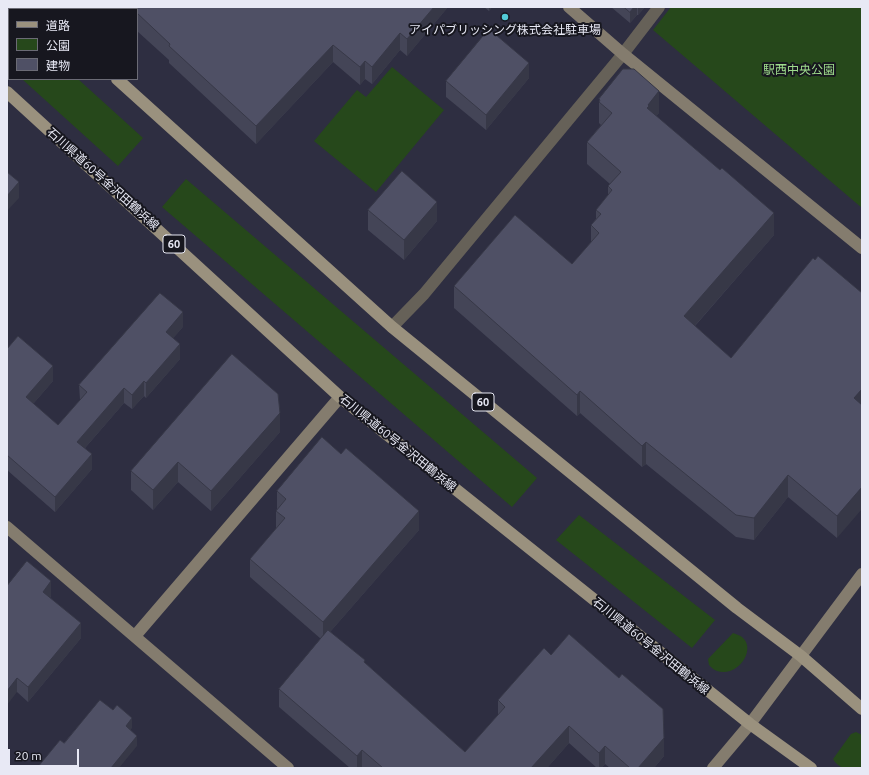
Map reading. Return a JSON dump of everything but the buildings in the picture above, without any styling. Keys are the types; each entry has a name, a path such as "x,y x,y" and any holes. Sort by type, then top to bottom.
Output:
{"main road":[{"name":"60","path":"118,80 392,327 737,608 801,656 862,709"},
{"name":"石川県道60号金沢田鶴浜線","path":"7,92 340,397 750,724 811,768"}],"street":[{"path":"569,7 623,54 862,248"},
{"path":"392,327 424,294 623,54 659,7"},
{"path":"135,636 340,397"},
{"path":"7,527 288,768"},
{"path":"713,768 750,724 862,574"}],"green space":[{"name":"駅西中央公園","path":"671,7 862,7 862,208 653,30"},
{"path":"392,67 444,110 376,192 314,141 357,90 366,97"},
{"path":"23,80 79,80 143,138 118,166"},
{"path":"186,179 537,478 512,507 162,207"},
{"path":"579,515 715,620 692,648 556,540"},
{"path":"733,633 741,636 746,642 746,655 743,661 732,670 725,672 716,671 709,665 708,659"},
{"path":"856,732 862,735 862,768 842,767 833,759 851,734"}],"place":[{"name":"アイパブリッシング株式会社駐車場","path":"505,17"}]}
